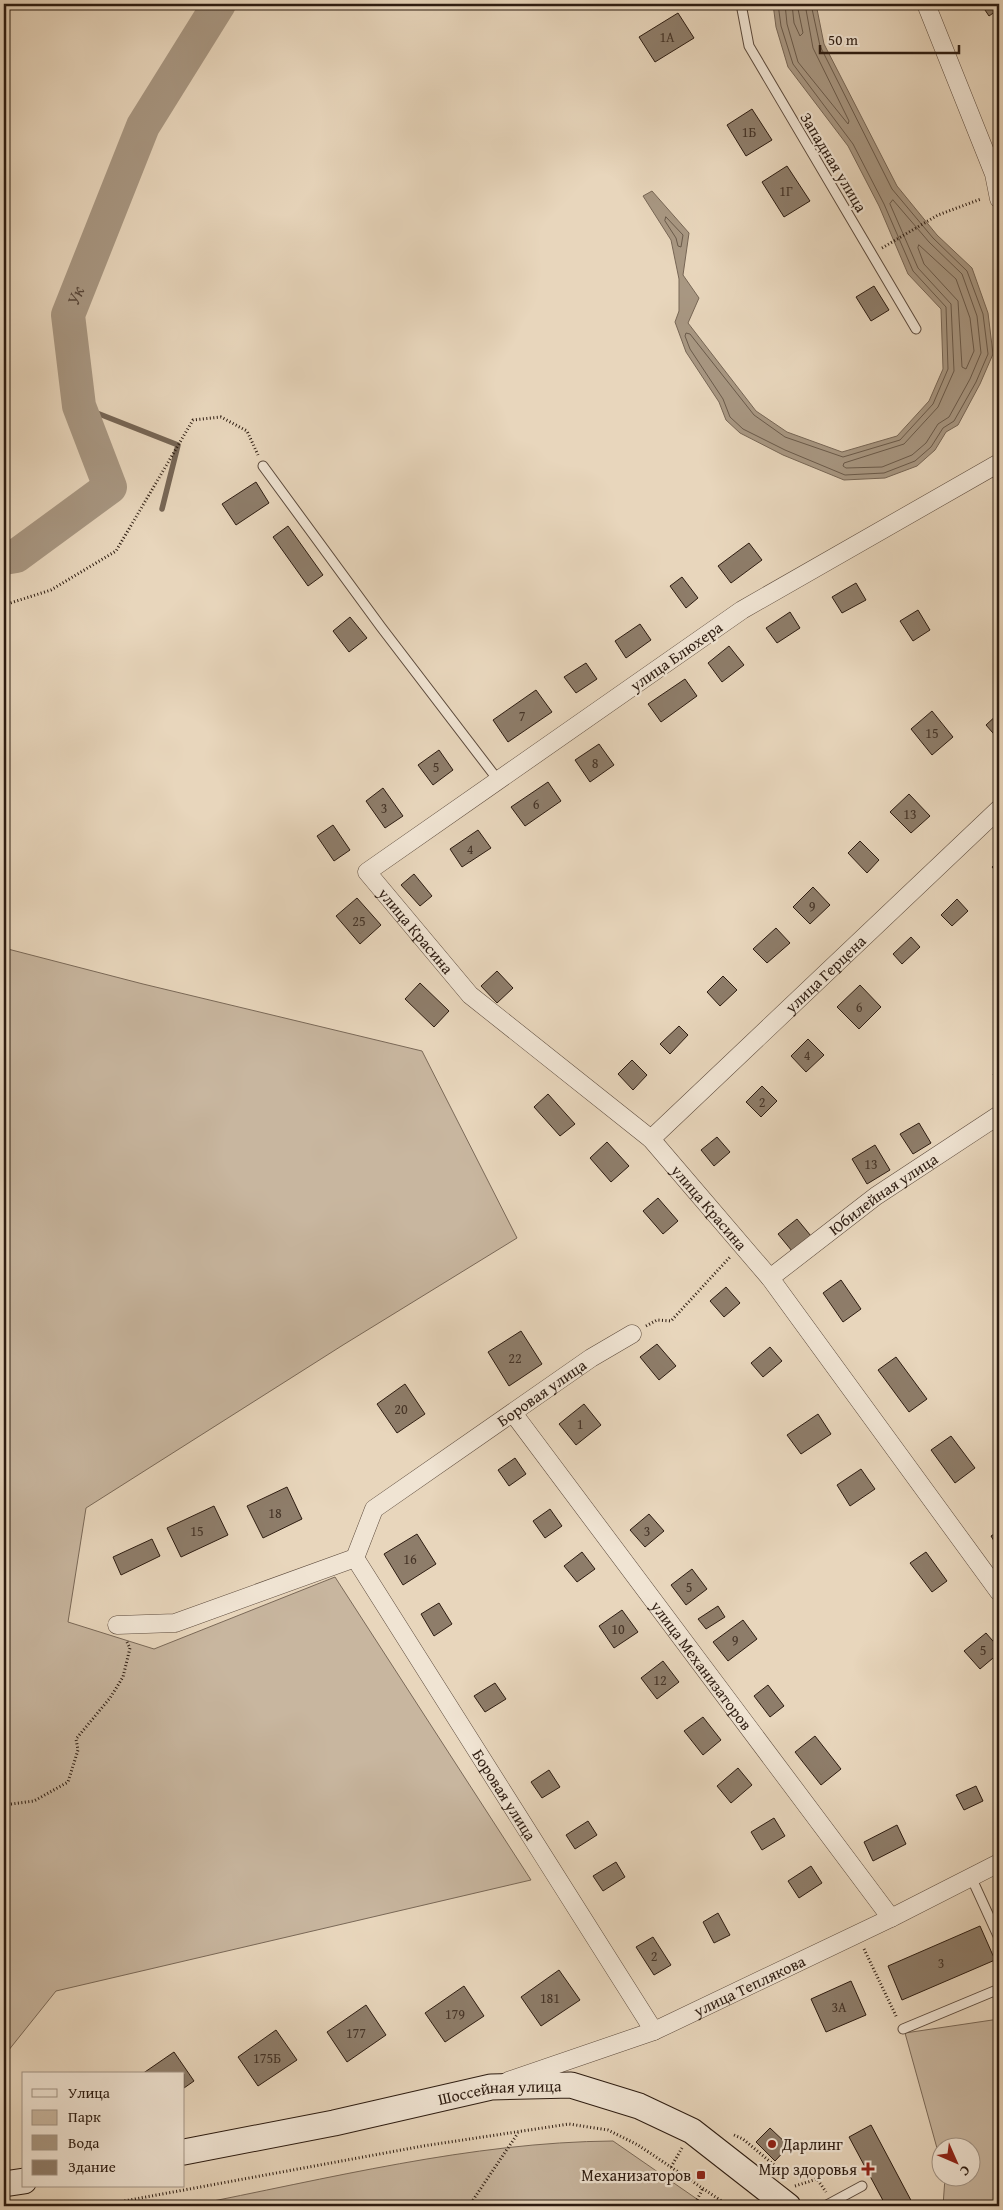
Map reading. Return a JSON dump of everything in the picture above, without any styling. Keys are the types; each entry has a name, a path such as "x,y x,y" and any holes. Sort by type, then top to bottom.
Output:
{"main road":[{"name":"Шоссейная улица","path":"185,2152 334,2123 491,2087 571,2086 639,2106 692,2131 788,2206"},
{"path":"4,2184 22,2181"}],"street":[{"path":"926,4 997,173 999,195"},
{"name":"улица Блюхера","path":"367,872 742,610 999,463"},
{"name":"улица Герцена","path":"651,1139 999,809"},
{"name":"улица Красина","path":"367,872 470,995 651,1139 770,1278 999,1592"},
{"name":"Юбилейная улица","path":"770,1278 876,1196 999,1115"},
{"name":"Боровая улица","path":"632,1334 591,1358 374,1509 355,1558 654,2031"},
{"name":"улица Механизаторов","path":"513,1413 891,1918"},
{"path":"117,1625 175,1623 355,1558"},
{"name":"улица Теплякова","path":"491,2087 654,2031 891,1918 999,1862"}],"lane":[{"name":"Западная улица","path":"741,4 749,46 916,329"},
{"path":"263,466 498,780"},
{"path":"971,1877 999,1938"},
{"path":"903,2029 999,1988"},
{"path":"825,2206 862,2186"}],"path":[{"path":"885,246 938,215 999,195"},
{"path":"4,605 51,590 116,551 192,420 221,417 247,431 263,466"},
{"path":"632,1334 657,1320 671,1321 742,1245"},
{"path":"4,1805 34,1802 68,1782 78,1750 76,1739 110,1698 122,1677 130,1648 117,1625"},
{"path":"857,1934 903,2029"},
{"path":"97,2206 414,2148 569,2124 608,2130 638,2145 730,2206"},
{"path":"470,2206 518,2133"},
{"path":"694,2206 703,2188"}],"green space":[{"path":"4,948 143,984 422,1051 517,1238 343,1345 86,1508 68,1622 154,1649 335,1577 531,1880 56,1991 4,2056"},
{"path":"999,2019 999,2206 943,2206 944,2188 980,2188 980,2138 934,2138 905,2033"},
{"path":"613,2141 707,2206 188,2206 346,2174 453,2155 560,2143"}],"water":[{"path":"773,4 816,4 824,44 897,186 937,235 972,268 988,313 993,354 980,384 958,425 946,432 935,450 917,466 885,478 844,480 783,455 740,433 726,420 719,402 686,352 675,322 679,311 679,279 671,240 643,196 652,191 689,233 683,275 699,298 688,323 756,411 787,432 842,452 897,436 929,401 943,369 941,309 908,274 879,206 848,146 788,67 776,27"}],"building":[{"path":"981,4 999,4 999,9 989,16"},
{"path":"678,13 694,38 655,62 639,37"},
{"path":"752,109 772,140 746,156 727,125"},
{"path":"787,166 810,201 784,217 762,182"},
{"path":"874,286 889,310 871,321 856,297"},
{"path":"256,482 269,503 236,525 222,504"},
{"path":"288,526 323,575 308,586 273,537"},
{"path":"749,543 762,560 731,583 718,566"},
{"path":"682,577 698,598 686,608 670,586"},
{"path":"856,583 866,600 842,613 832,597"},
{"path":"918,610 930,630 913,641 900,621"},
{"path":"790,612 800,628 777,643 766,628"},
{"path":"350,617 367,638 349,652 333,631"},
{"path":"640,624 651,640 626,658 615,641"},
{"path":"729,646 744,665 722,682 708,663"},
{"path":"586,663 597,679 576,693 564,677"},
{"path":"685,679 697,696 661,722 648,704"},
{"path":"536,690 552,712 508,742 493,720"},
{"path":"932,711 953,737 932,755 911,729"},
{"path":"999,713 999,740 986,725"},
{"path":"599,744 614,765 590,782 575,760"},
{"path":"439,750 453,770 433,785 418,765"},
{"path":"548,782 561,801 525,826 511,807"},
{"path":"383,788 403,816 385,828 366,801"},
{"path":"909,794 930,816 911,833 890,812"},
{"path":"333,825 350,850 334,861 317,836"},
{"path":"478,830 491,848 462,867 450,849"},
{"path":"860,841 879,860 867,873 848,853"},
{"path":"999,860 999,875 992,867"},
{"path":"414,874 432,896 420,906 401,885"},
{"path":"813,887 830,905 810,924 793,907"},
{"path":"357,898 381,925 360,944 336,916"},
{"path":"957,899 968,911 952,926 941,915"},
{"path":"776,928 790,943 767,963 753,949"},
{"path":"911,937 920,947 902,964 893,954"},
{"path":"497,971 513,988 497,1003 481,986"},
{"path":"723,976 737,990 720,1006 707,992"},
{"path":"420,983 449,1011 434,1027 405,999"},
{"path":"860,985 881,1007 859,1029 837,1007"},
{"path":"679,1026 688,1035 670,1054 660,1044"},
{"path":"808,1039 824,1055 806,1072 791,1056"},
{"path":"632,1060 647,1075 633,1090 618,1074"},
{"path":"999,1070 999,1084 993,1074"},
{"path":"762,1086 777,1101 761,1117 746,1102"},
{"path":"548,1094 575,1124 560,1136 534,1107"},
{"path":"919,1123 931,1143 913,1154 900,1134"},
{"path":"717,1137 730,1152 714,1166 701,1150"},
{"path":"607,1142 629,1166 611,1182 590,1158"},
{"path":"875,1145 890,1170 867,1184 852,1159"},
{"path":"658,1198 678,1221 663,1234 643,1211"},
{"path":"797,1219 811,1236 792,1251 778,1234"},
{"path":"841,1280 861,1309 843,1322 823,1293"},
{"path":"726,1287 740,1303 724,1317 710,1301"},
{"path":"521,1331 542,1364 509,1386 488,1352"},
{"path":"657,1344 676,1366 659,1380 640,1357"},
{"path":"770,1347 782,1361 763,1377 751,1363"},
{"path":"896,1357 927,1399 909,1412 878,1370"},
{"path":"405,1384 425,1414 397,1433 377,1404"},
{"path":"584,1404 601,1425 576,1445 559,1424"},
{"path":"818,1414 831,1434 801,1454 787,1435"},
{"path":"951,1436 975,1468 955,1483 931,1450"},
{"path":"515,1458 526,1474 509,1486 498,1470"},
{"path":"861,1469 875,1489 850,1506 837,1485"},
{"path":"287,1487 302,1519 263,1538 247,1506"},
{"path":"214,1506 228,1535 181,1557 167,1528"},
{"path":"550,1509 562,1526 545,1538 533,1521"},
{"path":"649,1514 664,1531 645,1547 630,1530"},
{"path":"999,1531 999,1549 991,1536"},
{"path":"417,1534 436,1564 403,1585 384,1554"},
{"path":"152,1539 160,1556 121,1575 113,1557"},
{"path":"582,1552 595,1569 577,1582 564,1566"},
{"path":"926,1552 947,1581 932,1592 910,1563"},
{"path":"692,1569 707,1589 686,1605 671,1585"},
{"path":"439,1603 452,1624 434,1636 421,1614"},
{"path":"718,1606 725,1617 706,1629 698,1619"},
{"path":"622,1610 638,1632 614,1648 599,1626"},
{"path":"743,1620 757,1639 728,1661 713,1642"},
{"path":"986,1633 999,1648 999,1653 980,1669 964,1651"},
{"path":"663,1661 679,1682 657,1699 641,1678"},
{"path":"495,1683 506,1699 485,1712 474,1696"},
{"path":"768,1685 784,1706 770,1717 754,1696"},
{"path":"703,1717 721,1740 703,1755 684,1731"},
{"path":"815,1736 841,1769 821,1785 795,1752"},
{"path":"738,1768 752,1785 731,1803 717,1786"},
{"path":"549,1770 560,1787 542,1798 531,1782"},
{"path":"976,1786 983,1801 964,1810 956,1795"},
{"path":"774,1818 785,1836 762,1850 751,1832"},
{"path":"588,1821 597,1835 575,1849 566,1835"},
{"path":"897,1825 906,1844 873,1861 864,1842"},
{"path":"616,1862 625,1877 603,1891 593,1876"},
{"path":"811,1866 822,1883 799,1898 788,1881"},
{"path":"718,1913 730,1935 714,1943 703,1922"},
{"path":"980,1926 995,1960 902,2000 888,1966"},
{"path":"653,1937 671,1965 654,1975 636,1947"},
{"path":"559,1970 580,2000 541,2026 521,1997"},
{"path":"851,1981 866,2015 826,2032 811,1999"},
{"path":"464,1986 484,2016 445,2042 425,2013"},
{"path":"366,2005 386,2035 347,2062 327,2032"},
{"path":"276,2030 297,2060 258,2086 238,2057"},
{"path":"174,2052 194,2081 185,2087 185,2072 145,2072"},
{"path":"871,2125 914,2206 886,2206 849,2137"},
{"name":"Дарлинг","path":"770,2128 789,2146 775,2161 756,2142"}],"waterway":[{"name":"Ук","path":"4,558 16,556 110,487 79,406 68,315 143,126 219,4"},
{"path":"79,406 178,445 162,509"}],"place":[{"name":"Дарлинг","path":"772,2144"},
{"name":"Мир здоровья","path":"868,2169"},
{"name":"Механизаторов","path":"701,2175"}]}
